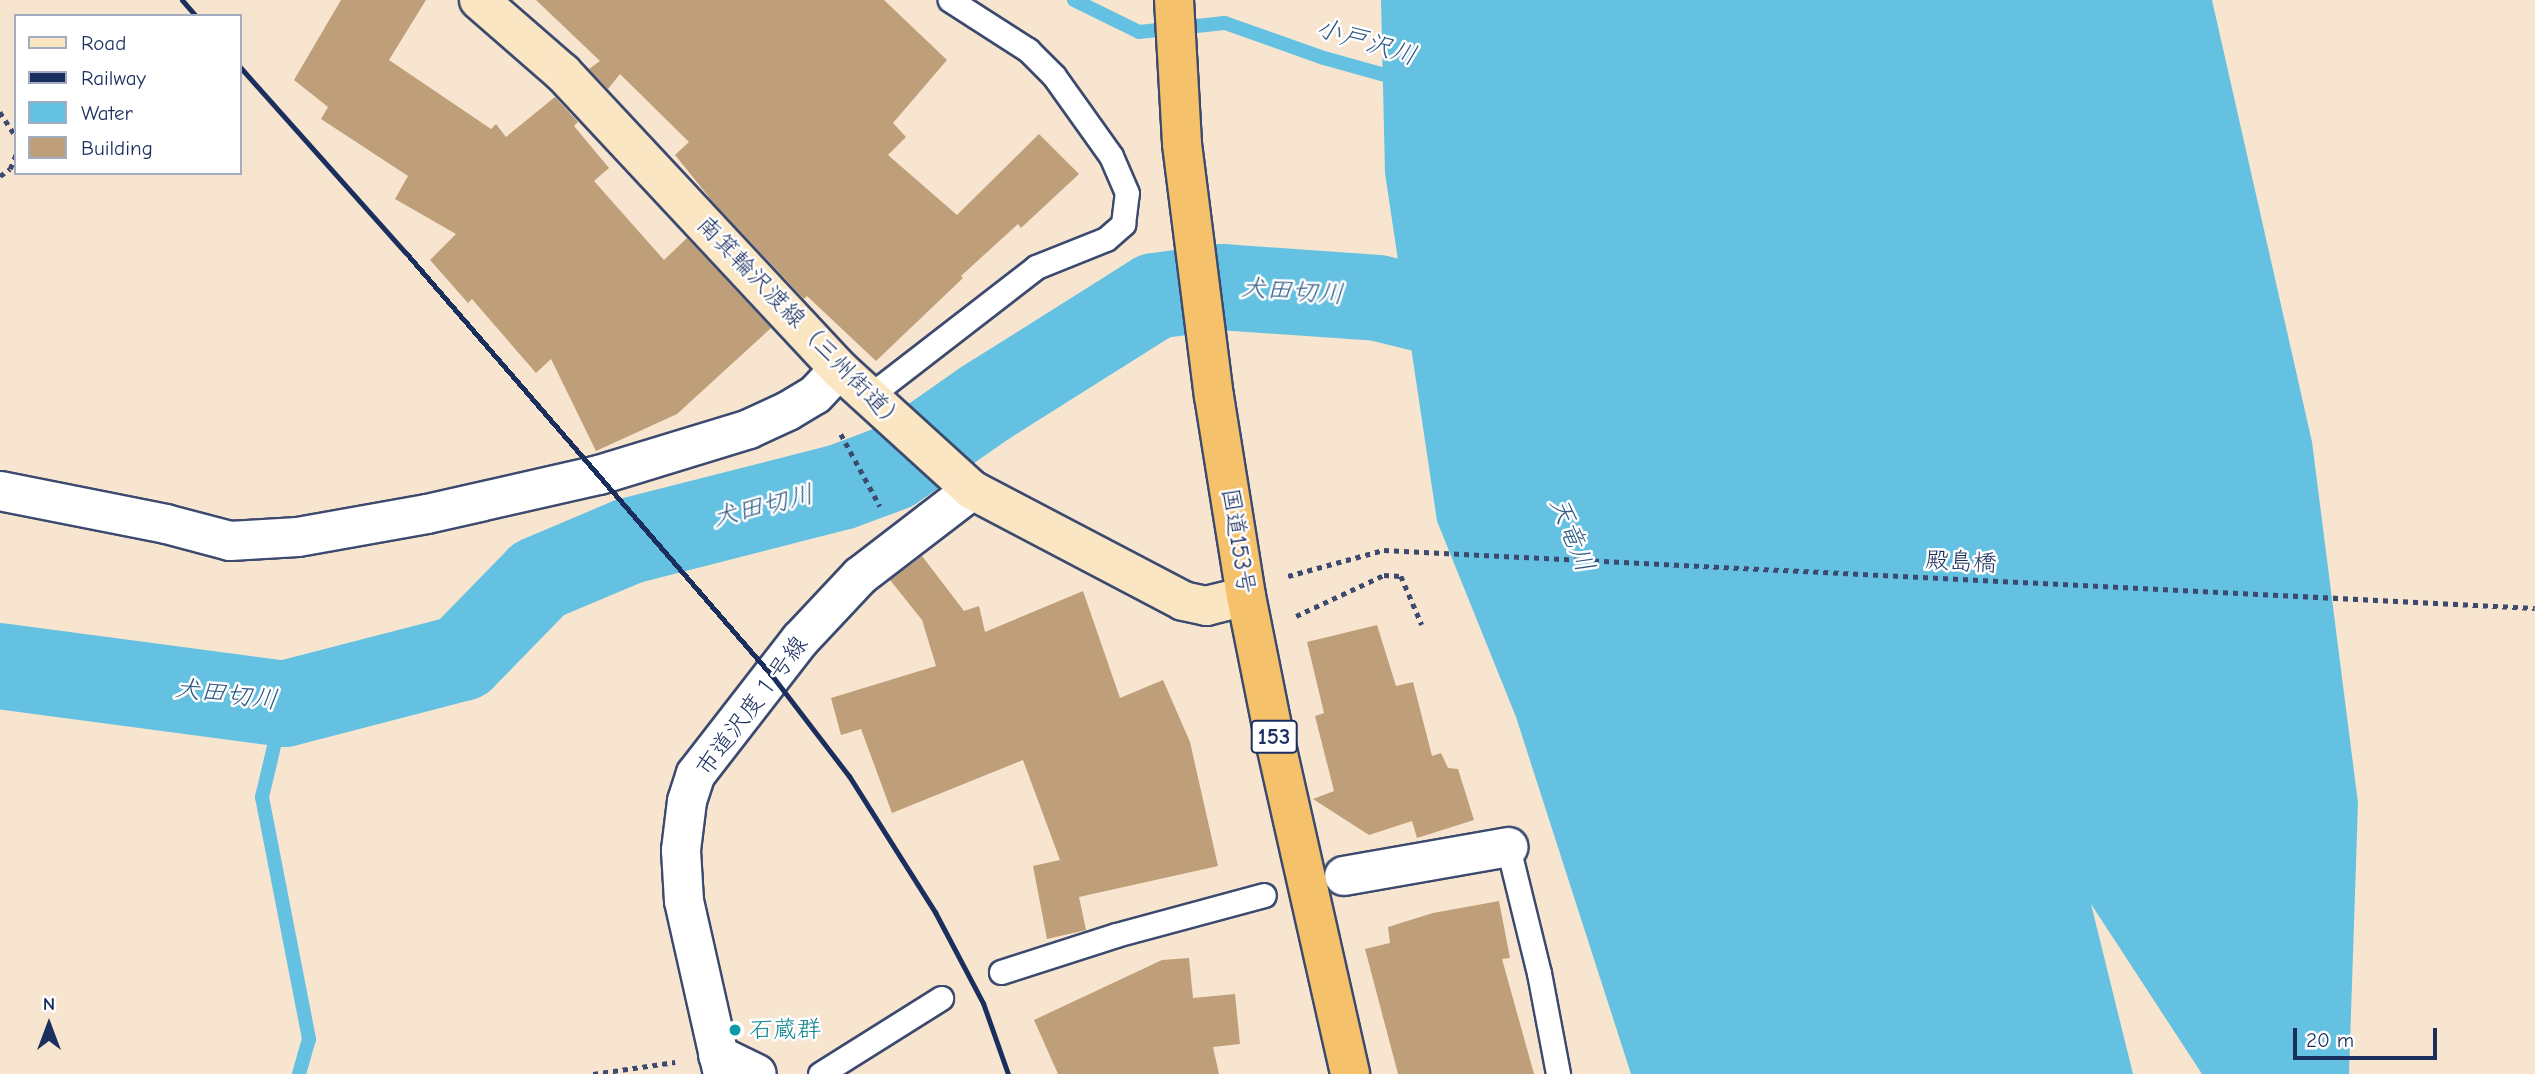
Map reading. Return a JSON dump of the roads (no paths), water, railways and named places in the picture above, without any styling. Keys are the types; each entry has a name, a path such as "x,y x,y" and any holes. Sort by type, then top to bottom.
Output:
{"highway":[{"name":"国道153号","path":"1174,0 1181,144 1214,396 1246,596 1274,736 1350,1074"}],"main road":[{"name":"南箕輪沢渡線（三州街道）","path":"479,0 563,73 839,369 964,484 1183,601 1206,606 1246,596"}],"street":[{"path":"0,491 166,524 230,541 298,537 427,514 599,475 736,433 788,411 815,395 839,369"},
{"name":"市道沢度１号線","path":"720,1065 684,901 681,850 687,802 696,775 800,640 860,576 964,484"},
{"path":"1344,876 1508,847"},
{"path":"720,1065 757,1074"}],"lane":[{"path":"873,403 1035,267 1106,239 1123,224 1127,193 1111,156 1054,76 1028,50 950,0"},
{"path":"1508,847 1539,973 1558,1074"},
{"path":"1001,972 1108,937 1264,895"},
{"path":"820,1074 941,998"}],"water":[{"name":"天竜川","path":"1381,0 2212,0 2312,442 2358,803 2349,1074 2202,1074 2091,904 2133,1074 1631,1074 1516,717 1437,521 1385,173"}],"waterway":[{"name":"小戸沢川","path":"1074,0 1139,32 1225,23 1324,58 1399,79"},
{"name":"犬田切川","path":"0,666 284,704 462,658 539,579 629,541 841,487 892,468 985,403 1155,296 1221,287 1378,298 1460,318 1501,358"},
{"path":"284,704 262,797 309,1039 299,1074"}],"railway":[{"path":"182,0 194,14"},
{"path":"242,69 406,253 773,677 849,776 935,912 983,1003 1008,1074"}],"place":[{"name":"石蔵群","path":"735,1030"}]}
